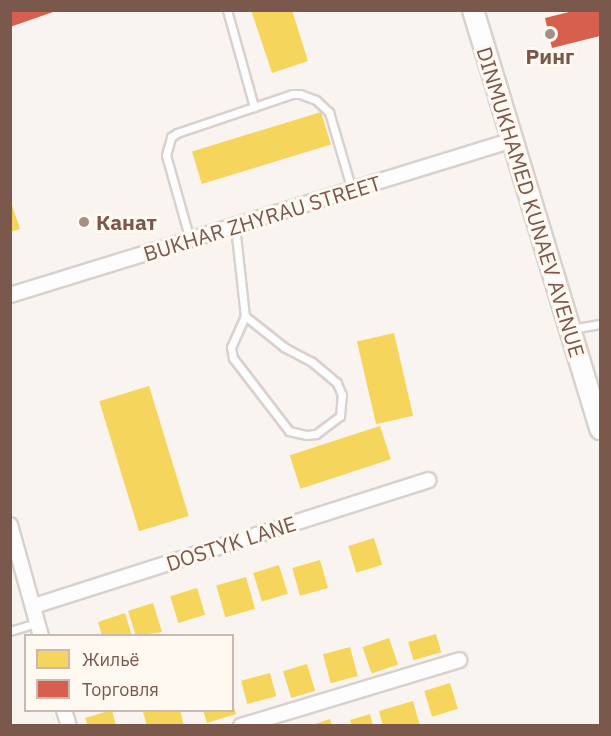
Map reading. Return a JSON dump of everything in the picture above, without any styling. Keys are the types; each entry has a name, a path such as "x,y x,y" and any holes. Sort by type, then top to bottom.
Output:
{"street":[{"name":"DINMUKHAMED KUNAEV AVENUE","path":"477,11 568,329 595,389 600,429"},
{"name":"BUKHAR ZHYRAU STREET","path":"10,295 513,140"},
{"name":"DOSTYK LANE","path":"34,606 428,480"},
{"path":"10,525 39,629"},
{"path":"241,726 459,660"}],"lane":[{"path":"226,10 254,107"},
{"path":"190,240 166,155 168,142 177,132 254,107 300,94 324,106 329,112 352,190"},
{"path":"235,226 244,316 231,347 233,358 289,431 306,435 316,434 340,416 342,395 337,383 312,362 284,347 244,316"},
{"path":"568,329 600,324"},
{"path":"10,631 39,629"}],"building: Жильё":[{"path":"251,10 292,10 308,61 272,73"},
{"path":"321,112 331,145 202,184 192,151"},
{"path":"10,199 20,229 10,232"},
{"path":"394,333 413,416 376,424 357,342"},
{"path":"149,386 189,516 139,531 99,401"},
{"path":"380,426 391,459 300,489 290,455"},
{"path":"374,538 382,565 356,573 348,546"},
{"path":"320,560 328,588 300,596 292,568"},
{"path":"279,565 288,594 262,602 253,573"},
{"path":"246,577 255,609 225,617 216,586"},
{"path":"197,588 205,615 178,623 170,596"},
{"path":"153,603 162,632 135,634 128,611"},
{"path":"125,613 131,634 101,634 98,622"},
{"path":"436,634 441,652 413,660 408,642"},
{"path":"389,638 398,664 372,674 363,647"},
{"path":"350,647 358,676 331,683 323,654"},
{"path":"307,664 315,691 291,698 283,671"},
{"path":"270,673 276,696 247,704 241,681"},
{"path":"450,683 458,709 432,717 424,691"},
{"path":"413,701 420,726 383,726 379,711"},
{"path":"234,707 236,714 207,723 204,712 234,712"},
{"path":"112,712 116,726 88,726 85,718"},
{"path":"143,712 180,712 184,726 147,726"},
{"path":"370,714 373,726 352,726 350,720"},
{"path":"330,719 332,726 311,725"}],"building: Торговля":[{"path":"10,10 56,10 56,11 10,27"},
{"path":"577,10 600,10 600,36 552,48 545,18"}],"place":[{"name":"Ринг","path":"550,34"},
{"name":"Канат","path":"84,222"}]}
